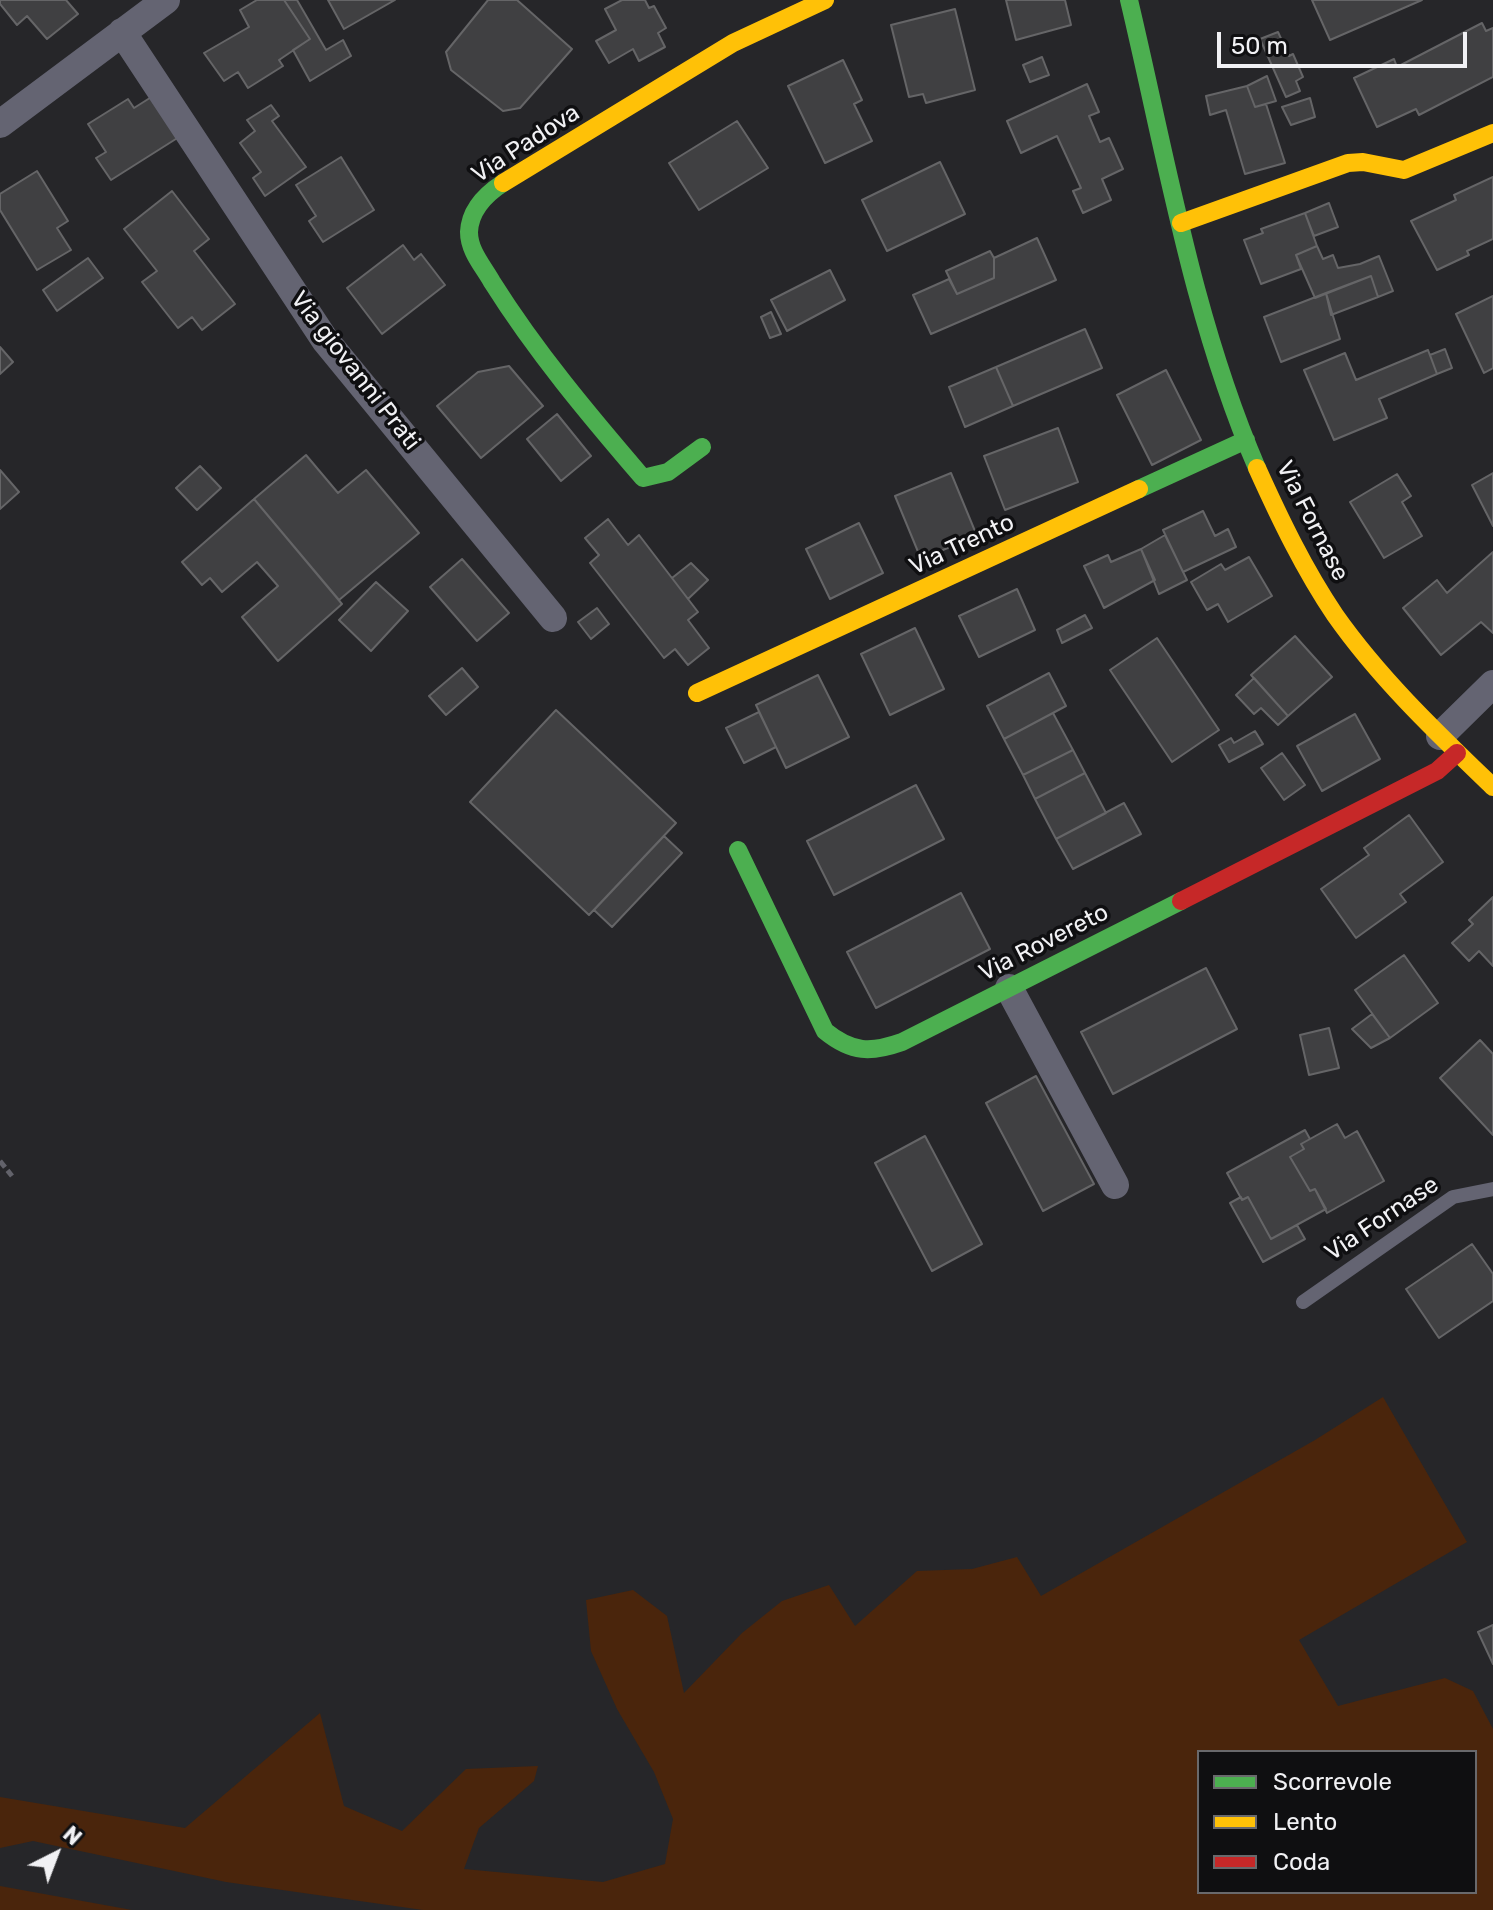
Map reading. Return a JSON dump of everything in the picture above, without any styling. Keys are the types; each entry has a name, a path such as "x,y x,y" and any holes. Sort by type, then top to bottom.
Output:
{"street":[{"path":"0,124 166,0"},
{"name":"Via Padova","path":"702,447 668,472 643,478 546,362 511,313 470,244 473,211 484,197 500,185 733,43 825,0"},
{"name":"Via Fornase","path":"1129,0 1208,328 1246,440 1283,525 1317,588 1351,637 1388,682 1493,787"},
{"name":"Via giovanni Prati","path":"122,32 325,340 553,618"},
{"path":"1181,223 1348,163 1366,161 1388,169 1404,170 1493,133"},
{"name":"Via Trento","path":"697,693 1246,440"},
{"path":"1448,744 1493,684"},
{"name":"Via Rovereto","path":"738,850 825,1031 841,1044 877,1051 902,1042 1437,771 1448,744"},
{"path":"1009,988 1115,1185"}],"lane":[{"name":"Via Fornase","path":"1303,1302 1453,1197 1493,1189"}],"path":[{"path":"0,1161 12,1176"}],"shaded area":[{"path":"1383,1397 1467,1542 1299,1640 1338,1706 1445,1678 1473,1691 1493,1729 1493,1910 423,1910 226,1882 33,1841 0,1848 0,1797 185,1828 320,1713 344,1806 402,1831 466,1769 538,1766 534,1781 479,1828 464,1869 603,1882 665,1864 673,1819 654,1772 617,1709 591,1651 586,1600 633,1590 667,1616 684,1693 742,1633 782,1601 829,1585 855,1626 917,1571 972,1569 1017,1557 1041,1596 1315,1440"},
{"path":"0,1886 132,1910 0,1910"}],"building":[{"path":"0,0 66,0 78,14 47,39 27,16 17,25"},
{"path":"257,0 284,0 310,39 279,60 283,66 248,88 238,72 224,81 204,53 249,27 240,10"},
{"path":"284,0 297,0 326,50 343,40 351,56 310,81 293,50 310,39"},
{"path":"328,0 395,0 344,29"},
{"path":"488,0 517,0 572,49 520,108 503,111 451,70 446,52"},
{"path":"622,0 645,0 649,8 654,6 666,28 658,33 665,47 639,61 633,49 609,63 596,41 616,30 605,9"},
{"path":"1006,0 1065,0 1071,25 1016,40"},
{"path":"1312,0 1422,0 1330,40"},
{"path":"955,9 975,90 926,103 923,94 909,97 891,25"},
{"path":"1482,23 1486,31 1493,28 1493,77 1419,115 1416,109 1377,127 1354,78 1394,59 1397,67"},
{"path":"1278,32 1289,56 1293,54 1303,77 1296,81 1300,91 1286,97 1260,39"},
{"path":"1042,57 1049,75 1030,82 1023,65"},
{"path":"843,60 862,100 854,104 872,141 825,163 788,86"},
{"path":"1267,76 1276,101 1255,107 1247,86"},
{"path":"1087,84 1099,112 1089,116 1100,142 1109,138 1123,169 1102,179 1111,200 1083,213 1073,191 1081,188 1057,136 1021,153 1007,121"},
{"path":"1247,86 1255,107 1266,104 1285,163 1245,174 1226,110 1210,115 1206,96"},
{"path":"153,96 179,137 111,180 96,158 106,152 88,124 128,99 134,108"},
{"path":"1310,98 1315,117 1291,125 1282,107"},
{"path":"271,105 279,116 272,121 306,167 265,196 253,178 261,172 240,143 255,131 247,120"},
{"path":"737,121 768,168 699,210 669,163"},
{"path":"341,157 374,210 323,242 309,221 316,216 296,185"},
{"path":"940,162 965,214 887,251 862,200"},
{"path":"37,171 68,221 57,228 71,250 37,270 0,210 0,194"},
{"path":"1493,177 1493,239 1437,270 1411,221 1456,200 1454,195"},
{"path":"172,191 209,239 194,251 235,304 202,330 192,317 178,328 142,282 157,271 124,229"},
{"path":"1329,203 1338,227 1314,236 1305,213"},
{"path":"1305,213 1317,246 1296,255 1301,269 1261,284 1244,240 1263,233 1261,229"},
{"path":"1037,238 1056,280 931,334 913,295 949,279 957,294 994,278 994,258"},
{"path":"403,245 414,260 421,254 445,285 382,334 347,288"},
{"path":"1317,246 1323,259 1333,255 1338,268 1379,256 1393,291 1378,297 1371,276 1315,298 1296,255"},
{"path":"990,251 994,258 994,278 957,294 946,271"},
{"path":"88,258 103,278 57,311 43,290"},
{"path":"830,270 845,300 787,331 771,300"},
{"path":"1371,276 1378,297 1331,315 1326,293"},
{"path":"1326,293 1340,339 1281,362 1264,317"},
{"path":"1493,296 1493,368 1484,373 1456,314"},
{"path":"771,312 781,334 770,338 761,317"},
{"path":"1085,329 1102,368 1013,406 996,367"},
{"path":"0,347 13,362 0,374"},
{"path":"1445,349 1452,368 1437,374 1430,355"},
{"path":"1428,350 1437,374 1379,399 1387,418 1334,440 1304,370 1345,353 1356,380"},
{"path":"509,366 543,406 481,458 437,406 478,372"},
{"path":"996,367 1013,406 965,427 949,387"},
{"path":"1166,370 1201,440 1152,465 1117,395"},
{"path":"557,414 591,456 561,481 527,439"},
{"path":"1058,428 1078,482 1005,510 984,456"},
{"path":"306,455 338,493 366,470 419,533 339,600 254,499"},
{"path":"200,466 221,488 197,510 176,488"},
{"path":"0,470 19,492 0,509"},
{"path":"951,473 977,536 921,559 895,496"},
{"path":"1493,473 1493,526 1472,485"},
{"path":"1397,474 1411,496 1402,502 1422,536 1384,558 1350,502"},
{"path":"254,499 342,604 278,661 242,617 278,586 257,562 222,592 210,578 202,585 182,562"},
{"path":"1203,511 1215,536 1228,529 1236,547 1183,572 1163,530"},
{"path":"608,519 628,545 639,535 698,612 688,620 709,648 688,665 675,649 664,658 590,563 599,555 585,538"},
{"path":"859,523 883,573 830,599 806,549"},
{"path":"1165,535 1187,580 1159,594 1141,549"},
{"path":"1141,549 1155,580 1104,608 1084,566 1108,555 1111,562"},
{"path":"1493,552 1493,633 1481,622 1441,655 1403,608 1437,580 1447,593"},
{"path":"1249,557 1272,596 1228,622 1218,604 1207,610 1191,582 1221,564 1225,570"},
{"path":"462,559 509,613 477,641 430,587"},
{"path":"691,563 708,580 688,599 672,578"},
{"path":"376,582 408,611 371,651 339,620"},
{"path":"1017,589 1035,630 979,657 959,616"},
{"path":"597,608 609,624 591,639 578,622"},
{"path":"1085,615 1092,628 1062,643 1057,630"},
{"path":"915,628 944,689 890,715 861,654"},
{"path":"1295,636 1332,677 1288,716 1251,675"},
{"path":"1157,638 1219,730 1172,762 1110,670"},
{"path":"462,668 478,687 446,715 429,696"},
{"path":"1049,673 1066,706 1004,739 987,706"},
{"path":"818,675 849,737 786,768 756,705"},
{"path":"1254,678 1288,716 1278,725 1261,708 1254,714 1236,695"},
{"path":"556,710 676,823 589,915 470,802"},
{"path":"759,712 776,747 744,763 726,728"},
{"path":"1053,713 1073,750 1023,775 1004,739"},
{"path":"1355,714 1380,759 1322,791 1297,746"},
{"path":"1255,731 1263,744 1229,762 1219,745 1231,738 1234,743"},
{"path":"1073,750 1085,773 1035,799 1023,775"},
{"path":"1282,753 1305,785 1284,800 1261,768"},
{"path":"1085,773 1106,813 1056,839 1035,799"},
{"path":"916,785 944,839 834,895 807,841"},
{"path":"1124,803 1141,834 1073,869 1056,839"},
{"path":"1409,815 1443,862 1400,894 1406,902 1356,938 1321,889 1369,855 1364,848"},
{"path":"664,836 682,853 612,927 594,910"},
{"path":"961,893 990,949 876,1008 847,952"},
{"path":"1493,897 1493,966 1479,951 1469,961 1452,943 1473,924 1469,920"},
{"path":"1404,955 1438,1003 1390,1038 1355,990"},
{"path":"1206,968 1237,1029 1113,1094 1081,1032"},
{"path":"1372,1014 1390,1038 1371,1048 1352,1029"},
{"path":"1329,1028 1339,1068 1309,1075 1300,1035"},
{"path":"1480,1040 1493,1054 1493,1135 1440,1078"},
{"path":"1036,1076 1094,1184 1043,1211 986,1103"},
{"path":"1337,1124 1345,1138 1357,1131 1384,1181 1327,1213 1315,1189 1310,1191 1290,1157 1304,1149 1301,1144"},
{"path":"1305,1130 1310,1139 1301,1144 1304,1149 1290,1157 1310,1191 1315,1189 1326,1209 1271,1239 1248,1197 1242,1200 1227,1173"},
{"path":"925,1136 982,1244 932,1271 875,1163"},
{"path":"1241,1197 1242,1200 1248,1197 1271,1239 1297,1225 1305,1239 1263,1262 1230,1203"},
{"path":"1472,1244 1493,1274 1493,1301 1439,1338 1406,1289"},
{"path":"1493,1625 1493,1664 1478,1632"}],"traffic: fast":[{"path":"1129,0 1198,296 1215,354 1257,468"},
{"path":"503,183 476,210 470,224 470,239 492,282 545,358 643,478 668,472 702,447"},
{"path":"1139,489 1246,440"},
{"path":"738,850 825,1031 844,1044 862,1049 902,1042 1181,901"}],"traffic: slow":[{"path":"503,183 733,43 825,0"},
{"path":"1181,223 1348,163 1363,162 1404,170 1493,133"},
{"path":"1257,468 1303,562 1352,639 1410,705 1493,787"},
{"path":"697,693 1139,489"}],"traffic: jam":[{"path":"1181,901 1437,771 1457,753"}]}
